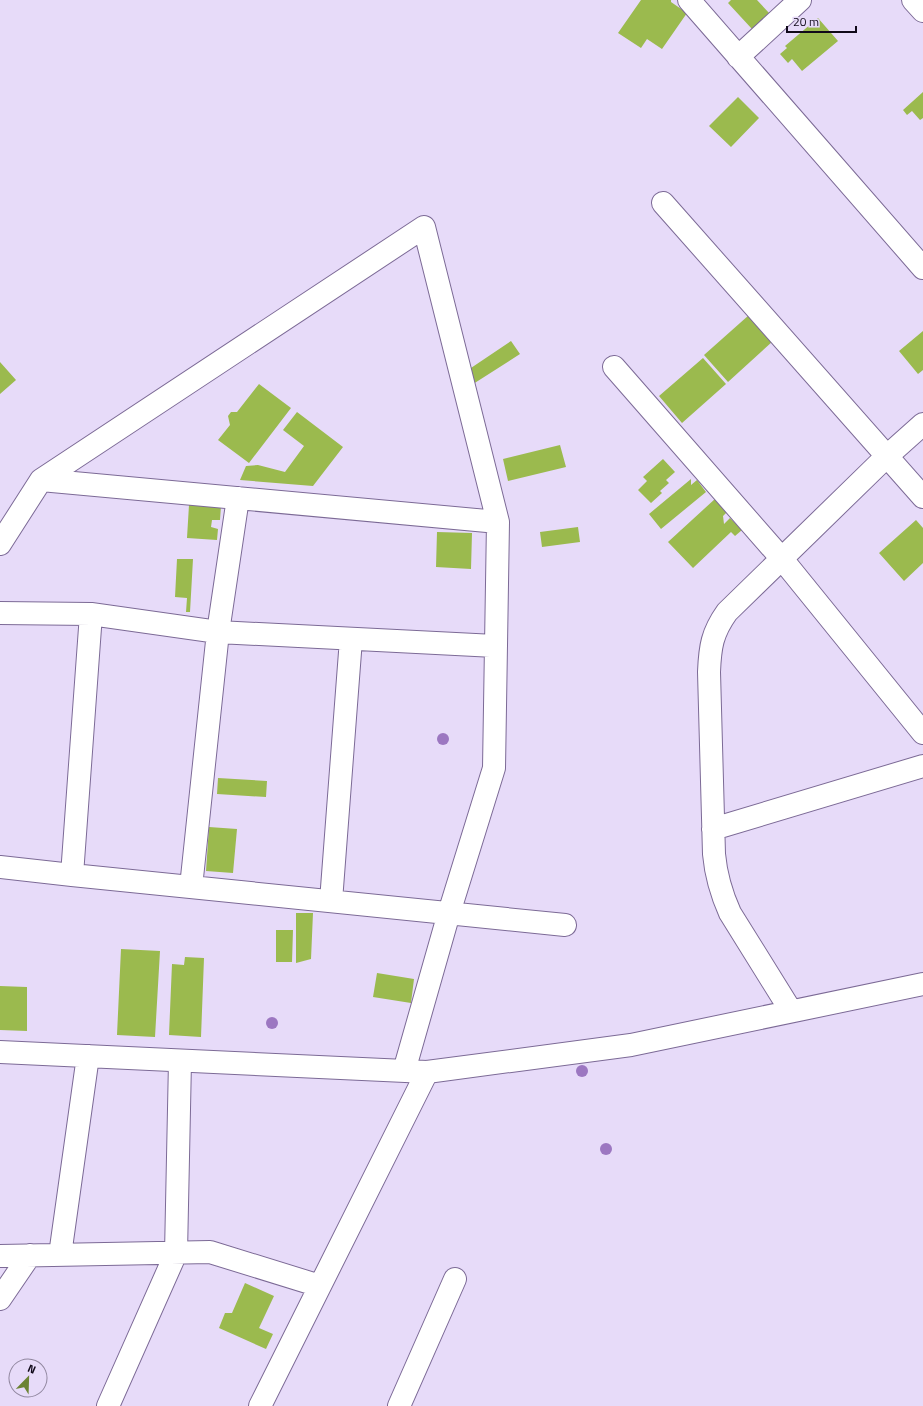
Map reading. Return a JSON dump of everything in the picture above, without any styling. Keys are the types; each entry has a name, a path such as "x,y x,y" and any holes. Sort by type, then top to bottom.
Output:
{"street":[{"path":"689,0 923,268"},
{"path":"738,57 800,0"},
{"path":"913,0 923,11"},
{"path":"663,203 886,457 923,497"},
{"path":"0,544 41,480 424,227 498,522 494,768 449,913 404,1071"},
{"path":"614,367 782,559 923,733"},
{"path":"791,1012 730,913 716,877 713,829 709,672 709,656 712,640 718,626 727,612 886,457 923,424"},
{"path":"41,480 498,522"},
{"path":"191,888 218,632 238,498"},
{"path":"0,613 91,614 218,632 351,640 495,646"},
{"path":"72,876 91,614"},
{"path":"331,901 351,640"},
{"path":"713,829 923,766"},
{"path":"0,867 72,876 565,925"},
{"path":"0,1052 427,1072 631,1045 923,984"},
{"path":"60,1255 88,1056"},
{"path":"108,1406 176,1253 180,1061"},
{"path":"260,1406 427,1072"},
{"path":"0,1256 210,1252 320,1286"},
{"path":"0,1299 30,1255"},
{"path":"399,1406 455,1278"}],"building":[{"path":"641,0 671,0 671,2 687,13 662,49 647,39 641,48 618,33"},
{"path":"731,0 757,0 770,14 752,29 728,3"},
{"path":"818,18 838,41 802,71 792,59 788,63 780,54 787,48 785,46"},
{"path":"923,92 923,118 920,120 912,111 907,115 903,110"},
{"path":"738,97 759,118 731,147 709,126"},
{"path":"749,315 773,341 728,382 704,355"},
{"path":"923,331 923,370 918,374 899,351"},
{"path":"511,341 520,354 470,386 462,374"},
{"path":"703,358 726,384 682,423 659,396"},
{"path":"0,362 16,380 0,394"},
{"path":"259,384 291,408 249,463 218,440 230,425 228,416 231,412 237,412"},
{"path":"297,412 343,447 313,486 240,480 246,466 258,465 285,472 304,446 283,430"},
{"path":"560,445 566,467 508,481 503,459"},
{"path":"663,459 675,472 666,480 669,483 660,491 662,493 651,503 638,490 647,481 643,477"},
{"path":"691,479 691,485 697,480 706,492 661,529 649,514"},
{"path":"716,498 728,511 723,516 724,524 730,518 742,530 735,536 731,532 693,568 668,542"},
{"path":"189,505 221,506 220,520 212,520 211,527 218,529 217,540 187,538"},
{"path":"916,520 923,528 923,563 904,581 879,553"},
{"path":"578,527 580,542 542,547 540,532"},
{"path":"437,532 472,533 471,569 436,567"},
{"path":"177,559 193,559 190,612 186,612 187,598 175,597"},
{"path":"218,778 267,781 266,797 217,794"},
{"path":"209,827 237,829 233,873 206,871"},
{"path":"296,913 313,913 311,959 296,963"},
{"path":"276,930 293,930 292,962 276,962"},
{"path":"121,949 160,951 155,1037 117,1035"},
{"path":"185,957 204,958 201,1037 169,1035 172,964 184,965"},
{"path":"377,973 414,979 411,1003 373,997"},
{"path":"0,986 27,987 27,1031 0,1030"},
{"path":"245,1283 274,1296 259,1328 273,1334 266,1349 219,1328 225,1313 232,1313"}]}
